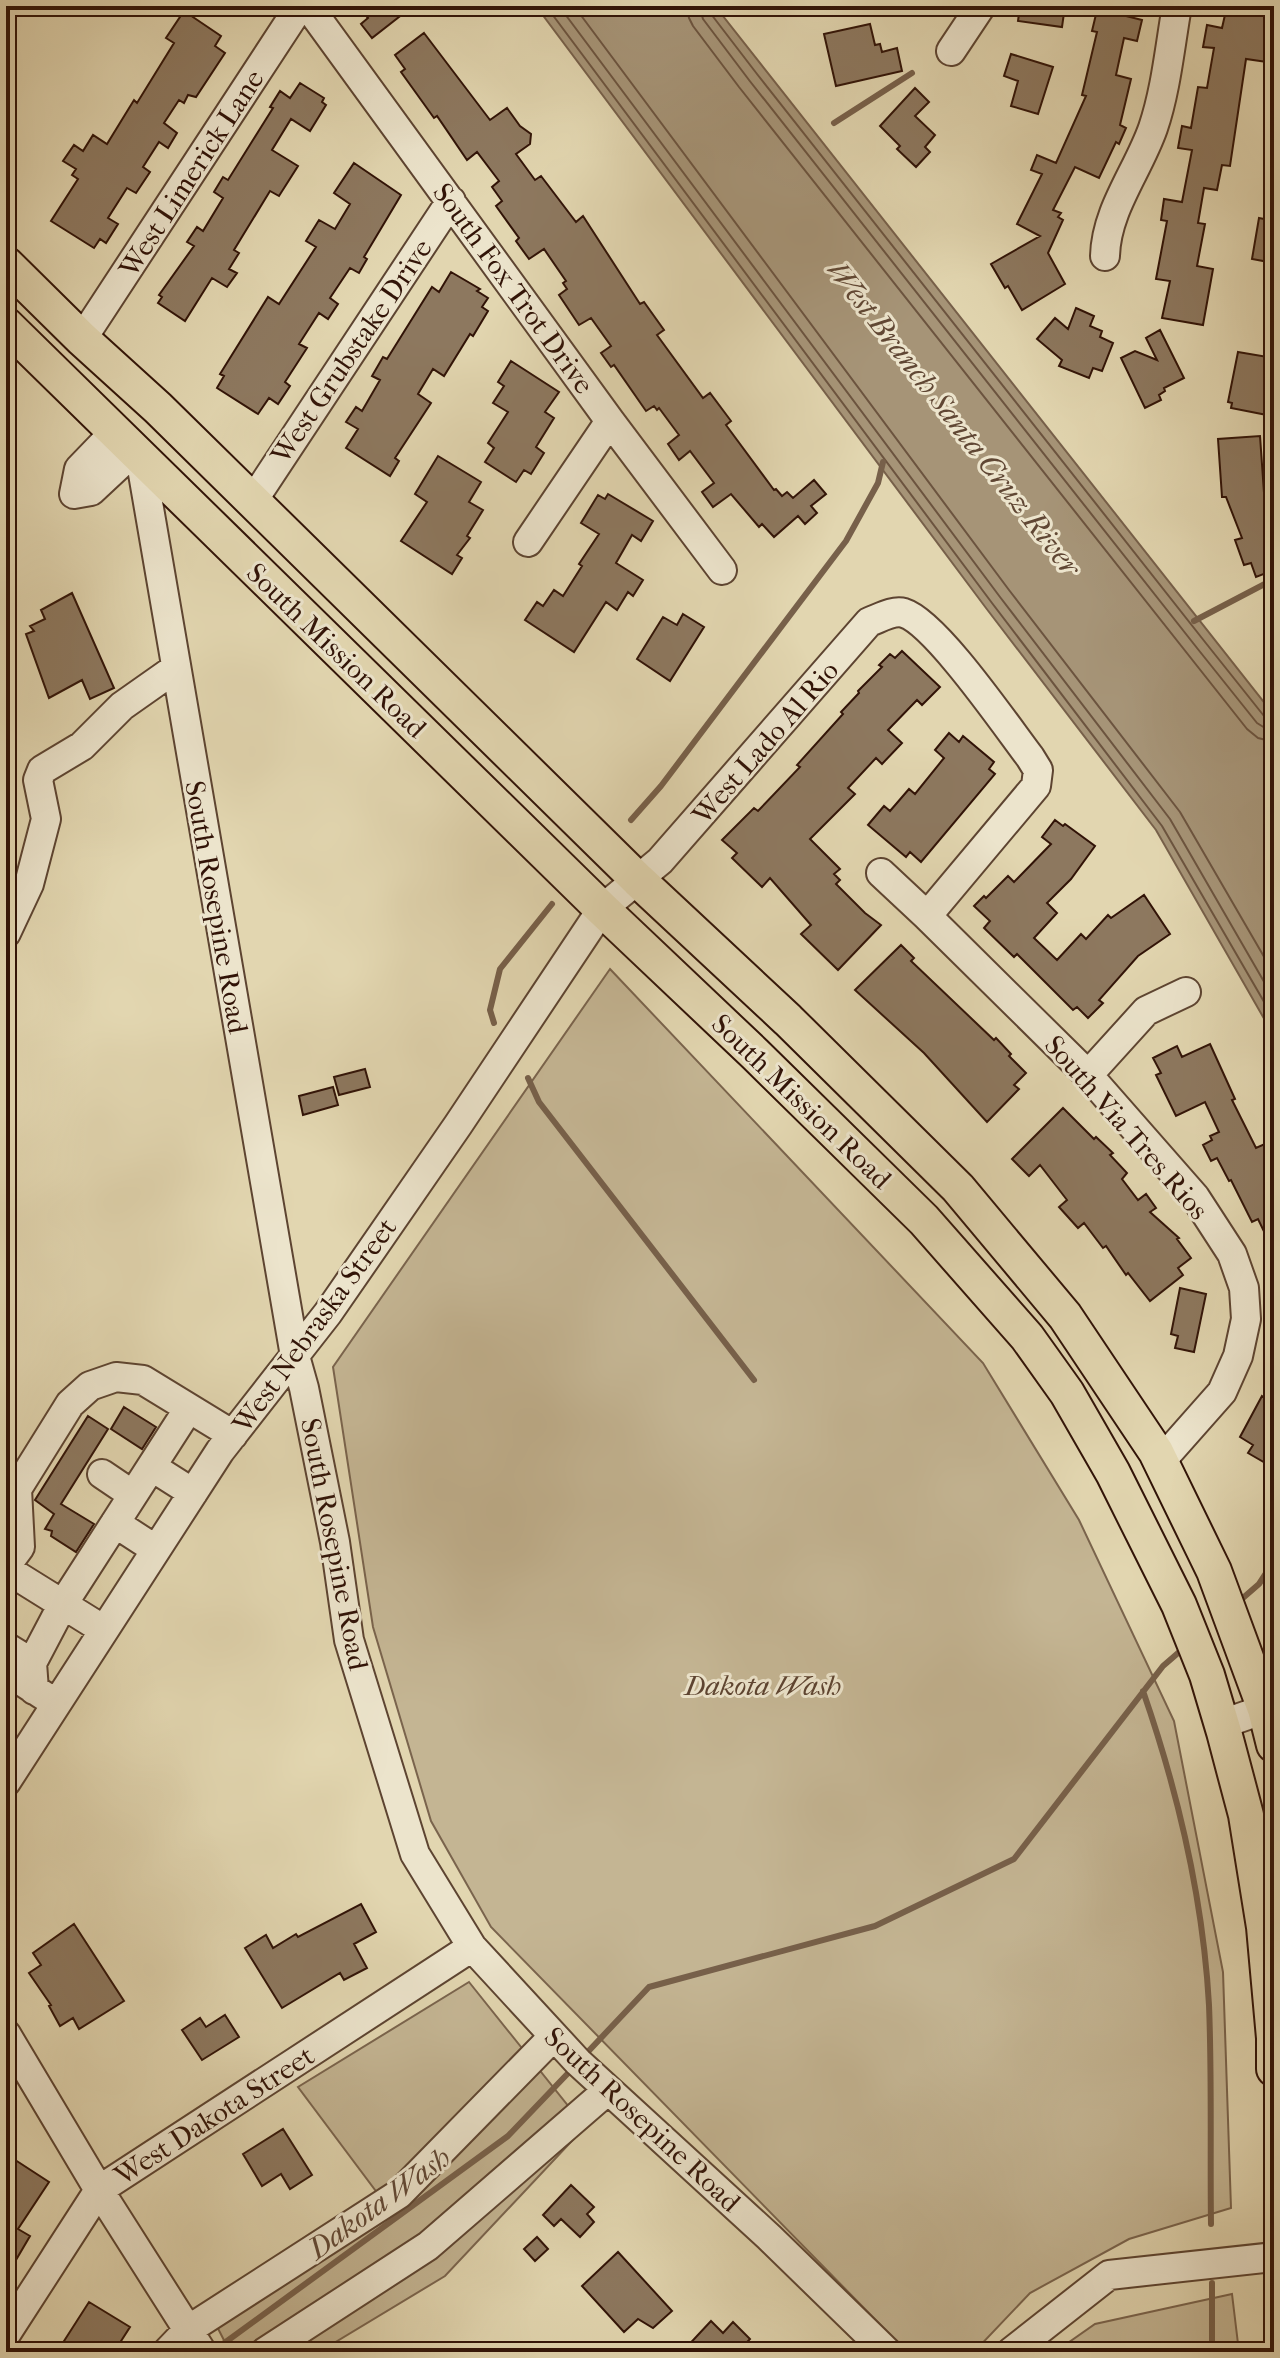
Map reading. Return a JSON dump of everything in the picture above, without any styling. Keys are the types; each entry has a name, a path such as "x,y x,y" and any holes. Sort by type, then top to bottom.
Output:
{"main road":[{"name":"South Mission Road","path":"6,264 158,408 638,880 788,1020 947,1177 1065,1316 1161,1461 1214,1571 1240,1640 1271,1707 1274,1745"},
{"name":"South Mission Road","path":"6,325 924,1220 1027,1337 1067,1393 1113,1473 1179,1605 1207,1675 1246,1815 1264,1927 1274,2069"},
{"path":"133,449 158,408"},
{"path":"972,1275 1006,1246"}],"street":[{"name":"West Limerick Lane","path":"82,339 300,6"},
{"name":"South Fox Trot Drive","path":"308,6 722,570"},
{"path":"951,51 981,6"},
{"path":"1105,256 1115,213 1154,126 1177,6"},
{"name":"West Grubstake Drive","path":"252,502 451,201"},
{"path":"528,542 610,421"},
{"name":"South Rosepine Road","path":"133,449 176,668 295,1356 335,1542 349,1640 415,1854 472,1947 554,2036 887,2352"},
{"name":"West Lado Al Rio","path":"638,880 660,861 869,622 897,612 908,614 947,649 1038,770 1036,786 927,916"},
{"path":"6,933 29,884 46,819 38,780 42,770 82,746 122,706 176,668"},
{"name":"South Via Tres Rios","path":"881,873 1088,1075 1195,1197 1232,1254 1244,1288 1246,1319 1238,1356 1222,1392 1161,1461"},
{"name":"West Nebraska Street","path":"6,1782 32,1682 104,1630 233,1435 328,1313 602,909 638,880"},
{"path":"1088,1075 1146,1011 1186,992"},
{"path":"104,1630 6,1567 20,1547 17,1489 70,1404 90,1386 116,1377 143,1380 233,1435"},
{"path":"32,1682 63,1604 189,1408"},
{"path":"152,1467 193,1493"},
{"path":"102,1474 133,1495"},
{"path":"115,1523 155,1549"},
{"path":"6,1647 32,1682"},
{"path":"1222,1724 1271,1707"},
{"name":"West Dakota Street","path":"6,2334 99,2190 472,1947"},
{"path":"6,2034 99,2190 195,2341"},
{"path":"167,2352 195,2341 399,2194 554,2036"},
{"path":"265,2352 428,2246 608,2090"},
{"path":"1011,2352 1109,2275 1274,2257"}],"green space":[{"name":"Dakota Wash","path":"610,969 983,1363 1079,1520 1174,1721 1223,1972 1231,2208 1129,2239 1030,2293 974,2352 907,2352 491,1927 431,1821 373,1627 333,1367"},
{"name":"Dakota Wash","path":"469,1982 585,2127 445,2276 319,2352 230,2352 206,2305 381,2198 298,2087"},
{"path":"1232,2294 1239,2352 1055,2352 1095,2324"}],"water":[{"name":"West Branch Santa Cruz River","path":"536,6 715,6 1274,715 1274,1036 1156,830"}],"building":[{"path":"358,6 413,6 372,38 361,24 368,18"},
{"path":"1020,6 1065,6 1062,27 1018,21"},
{"path":"1098,6 1128,6 1126,16 1142,20 1137,41 1124,38 1116,75 1131,79 1120,125 1126,128 1099,178 1075,167 1053,210 1061,213 1058,217 1063,220 1048,253 1065,284 1022,310 991,264 1040,236 1017,224 1042,174 1031,170 1037,155 1056,163 1086,96 1082,95 1097,32 1092,31"},
{"path":"1227,6 1274,6 1274,63 1246,59 1230,166 1222,165 1217,190 1204,188 1198,223 1205,224 1197,266 1213,269 1203,325 1162,318 1170,281 1156,279 1167,221 1161,220 1164,199 1182,202 1192,150 1178,148 1182,126 1191,128 1198,87 1207,88 1214,48 1203,47 1207,25 1222,28"},
{"path":"184,11 221,36 215,46 225,53 196,97 188,95 184,103 179,100 164,123 177,133 168,148 159,142 143,167 150,172 136,193 127,188 108,218 118,224 106,243 100,239 94,248 51,221 78,179 72,175 76,169 63,161 74,145 83,151 93,135 107,144 174,43 166,38"},
{"path":"870,24 875,45 880,44 882,52 897,48 902,71 836,86 824,34"},
{"path":"424,33 490,120 507,108 520,126 531,134 530,144 516,154 535,180 541,176 576,222 583,216 640,304 644,302 664,330 657,335 703,398 710,393 731,421 726,425 774,490 782,496 787,492 793,498 814,480 826,494 811,506 817,513 805,524 798,516 774,537 762,524 759,527 731,494 713,507 702,492 714,483 690,451 679,460 668,444 679,435 659,408 657,410 654,406 646,411 614,365 611,367 601,353 611,346 591,318 579,325 559,295 567,289 563,283 566,281 544,249 529,259 516,241 519,238 496,206 502,201 492,187 499,181 477,152 467,160 437,116 434,118 401,72 405,69 395,55"},
{"path":"1011,54 1053,67 1038,114 1011,106 1018,81 1004,76"},
{"path":"300,83 324,98 322,102 326,105 310,131 291,119 272,150 298,166 279,196 270,191 234,250 239,253 229,269 237,273 227,287 212,278 185,321 158,303 162,297 159,295 194,246 187,242 197,227 203,231 223,198 214,192 223,177 228,180 273,108 270,107 280,91 290,98"},
{"path":"915,88 929,102 915,116 935,135 925,147 930,152 916,167 897,149 900,146 880,126"},
{"path":"354,163 401,195 364,257 367,259 359,273 350,268 330,298 338,304 328,319 319,313 299,344 307,348 285,382 290,386 278,404 269,398 258,414 217,388 224,376 220,374 268,297 279,304 316,247 306,241 319,220 335,229 350,204 334,193"},
{"path":"1259,218 1274,221 1274,263 1252,259"},
{"path":"451,272 480,289 477,291 488,298 482,307 488,311 444,376 433,369 418,394 431,403 395,458 399,461 390,476 346,448 358,429 346,422 356,407 362,411 380,380 372,376 383,357 387,359 432,287 439,292"},
{"path":"1076,308 1094,316 1090,326 1102,331 1100,337 1113,343 1102,371 1093,368 1089,378 1059,366 1062,360 1037,339 1055,318 1068,329"},
{"path":"1160,330 1184,378 1164,388 1165,391 1159,395 1161,400 1145,408 1121,358 1135,351 1157,360 1146,338"},
{"path":"1238,352 1273,358 1270,377 1274,379 1267,415 1231,408 1232,403 1228,402"},
{"path":"511,361 559,392 545,412 554,418 536,447 544,453 531,474 524,470 516,482 485,462 494,448 488,443 508,412 493,403 504,386 498,382"},
{"path":"1260,436 1266,521 1274,518 1274,570 1256,577 1251,563 1244,565 1235,540 1242,538 1226,497 1222,497 1218,439"},
{"path":"438,456 481,482 469,502 483,510 467,536 470,538 457,555 462,558 452,574 401,541 427,502 415,494"},
{"path":"608,494 653,521 641,541 632,535 616,563 643,580 633,596 628,592 617,610 606,602 574,652 525,620 537,602 543,606 554,590 563,596 599,534 581,523 598,495 605,499"},
{"path":"72,593 114,688 90,699 82,680 49,698 26,634 34,631 30,626 45,619 41,610"},
{"path":"683,614 704,627 670,681 637,659 663,617 677,625"},
{"path":"902,651 940,687 922,705 917,700 888,730 902,743 882,764 876,758 848,788 855,794 810,839 840,869 834,874 840,880 836,884 881,925 838,970 801,934 811,925 770,878 762,887 732,858 737,853 722,840 754,808 758,811 800,767 797,765 843,714 841,712 858,691 882,667 879,665 890,654 895,658"},
{"path":"949,733 959,742 963,736 994,762 989,769 995,774 921,862 910,852 906,857 868,825 884,806 890,811 909,789 915,794 944,758 935,750"},
{"path":"1055,820 1095,846 1071,879 1047,903 1057,913 1034,938 1057,960 1081,934 1086,939 1108,915 1111,918 1144,895 1170,934 1138,956 1099,1000 1103,1003 1088,1018 1077,1007 1073,1010 1017,954 1014,957 984,928 990,921 974,906 1008,876 1014,882 1051,844 1042,837"},
{"path":"901,945 914,958 911,961 994,1040 996,1038 1026,1073 1014,1085 1019,1089 987,1122 924,1053 855,990"},
{"path":"1210,1044 1235,1099 1232,1100 1256,1148 1274,1140 1274,1252 1258,1219 1252,1222 1217,1158 1211,1161 1203,1145 1212,1140 1210,1136 1219,1132 1205,1102 1176,1116 1156,1075 1161,1073 1153,1058 1177,1046 1182,1057"},
{"path":"365,1069 370,1087 339,1095 334,1077"},
{"path":"333,1087 338,1105 303,1115 299,1096"},
{"path":"1063,1108 1113,1153 1110,1155 1127,1173 1122,1179 1138,1200 1146,1194 1156,1208 1150,1212 1179,1238 1191,1258 1178,1268 1183,1275 1150,1301 1084,1223 1078,1228 1059,1207 1067,1200 1040,1165 1029,1176 1012,1159"},
{"path":"1180,1288 1206,1294 1194,1352 1175,1348 1178,1336 1171,1334"},
{"path":"1262,1396 1274,1403 1274,1468 1248,1453 1253,1445 1240,1437"},
{"path":"124,1407 156,1427 142,1449 111,1429"},
{"path":"88,1416 108,1429 61,1504 94,1524 76,1552 51,1536 52,1531 45,1529 54,1514 35,1500"},
{"path":"361,1904 376,1932 354,1944 367,1968 344,1980 340,1973 282,2008 245,1948 266,1935 273,1948"},
{"path":"74,1924 124,2001 79,2029 73,2018 60,2026 51,2005 29,1973 41,1965 33,1953"},
{"path":"225,2015 239,2037 202,2060 182,2030 200,2018 206,2027"},
{"path":"283,2129 312,2175 290,2189 281,2174 262,2186 243,2154"},
{"path":"6,2154 49,2182 18,2229 30,2236 6,2277"},
{"path":"571,2185 594,2207 587,2214 594,2222 580,2237 561,2219 554,2226 543,2215"},
{"path":"537,2237 548,2249 535,2261 524,2249"},
{"path":"618,2252 672,2311 653,2328 638,2319 624,2332 582,2286"},
{"path":"89,2302 130,2327 114,2352 57,2352"},
{"path":"711,2321 723,2333 733,2322 750,2339 738,2352 682,2352"}],"waterway":[{"path":"834,123 912,73"},
{"path":"631,820 661,786 846,541 878,483 883,462"},
{"path":"1194,621 1274,579"},
{"path":"494,1023 490,1010 500,969 552,904"},
{"path":"528,1078 539,1102 754,1380"},
{"name":"Dakota Wash","path":"1236,1604 1259,1584 1274,1561"},
{"name":"Dakota Wash","path":"583,2057 649,1987 875,1926 1014,1859 1163,1666 1185,1647"},
{"path":"1143,1691 1178,1807 1201,1925 1209,2005 1211,2224"},
{"name":"Dakota Wash","path":"212,2352 508,2136 573,2068"},
{"path":"1212,2283 1212,2352"}]}
